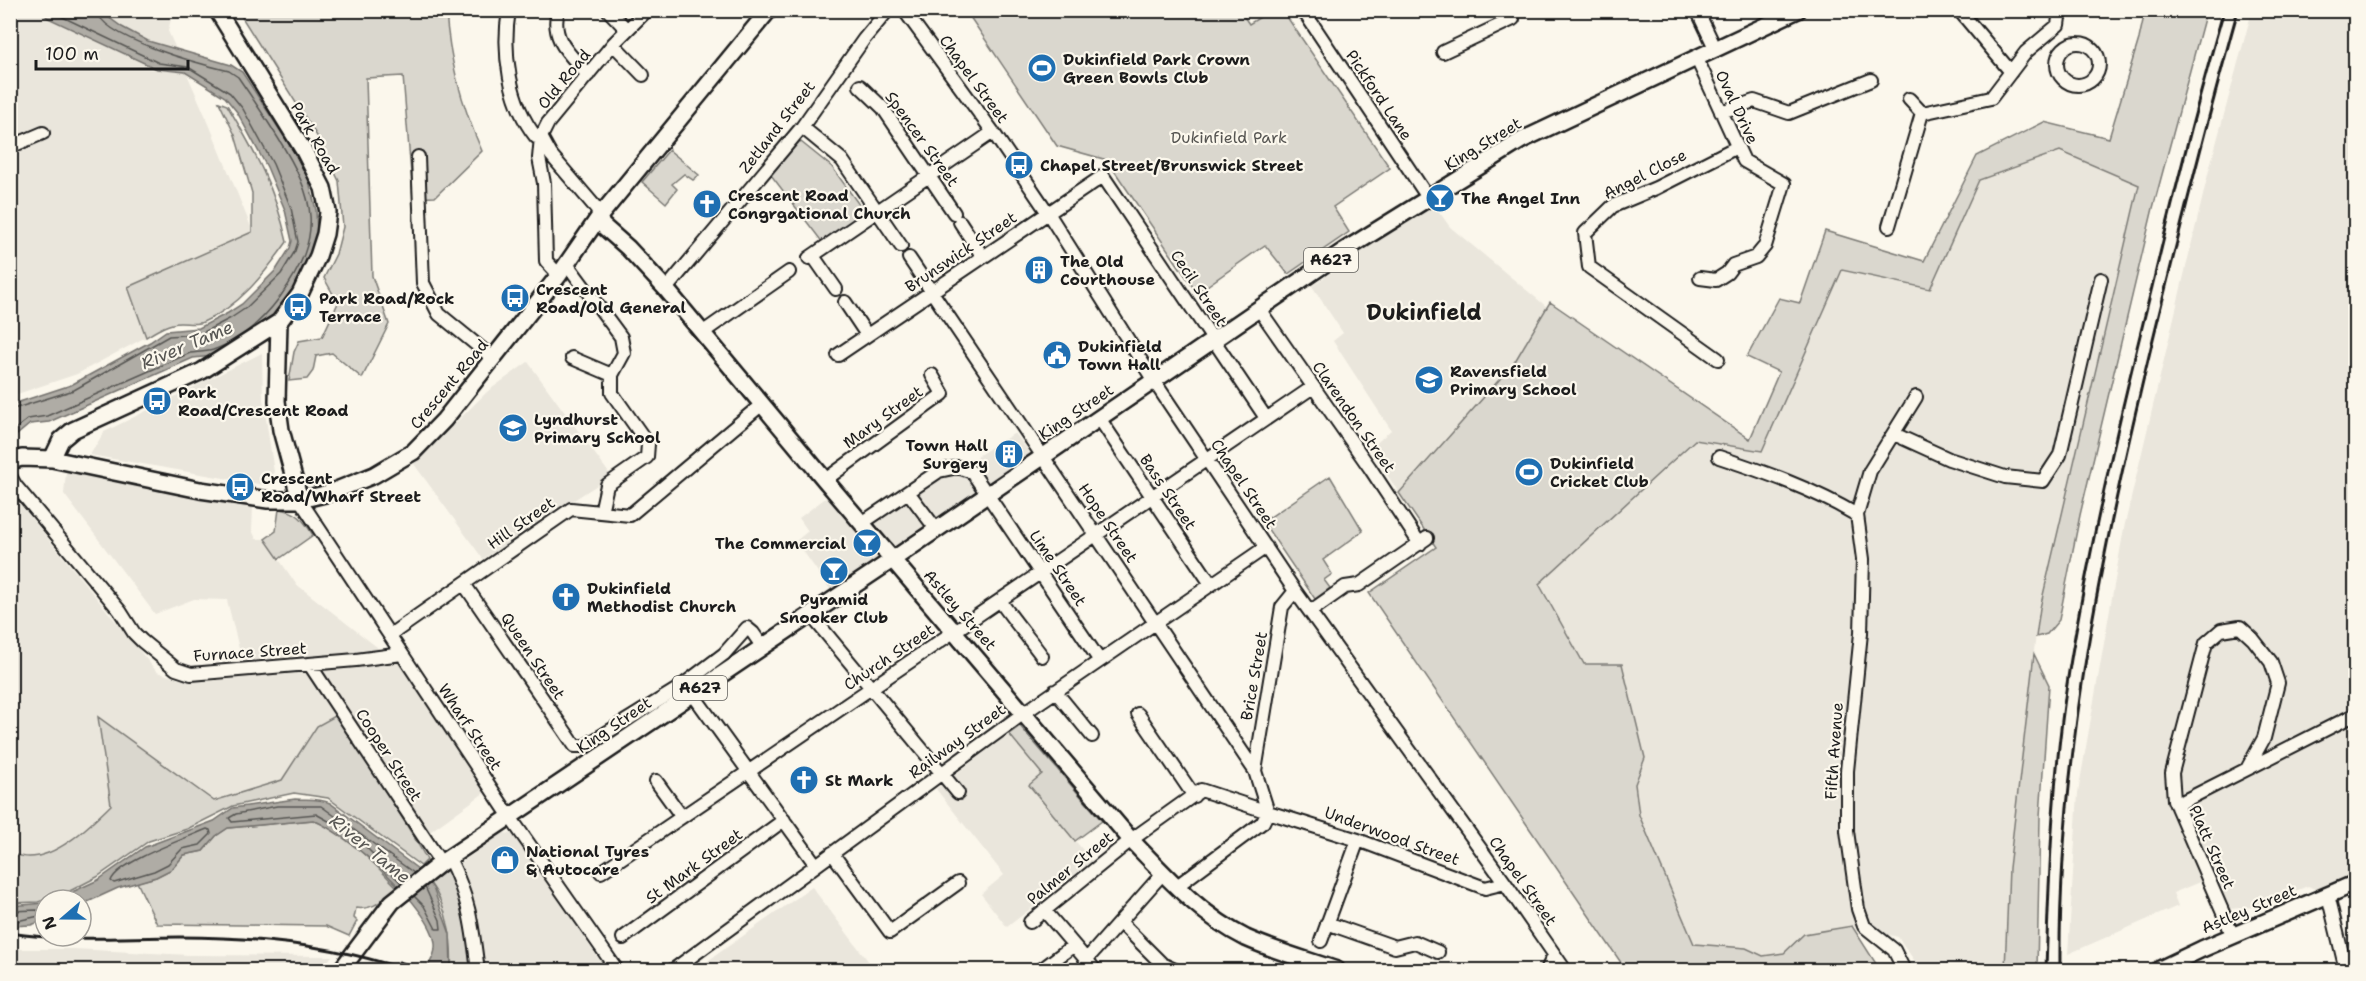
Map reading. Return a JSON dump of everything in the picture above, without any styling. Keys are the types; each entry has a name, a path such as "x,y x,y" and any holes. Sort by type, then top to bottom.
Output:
{"main road":[{"name":"Park Road","path":"217,10 304,151 323,188 328,212 325,234 318,256 300,294 279,322"},
{"name":"Crescent Road","path":"10,461 22,458 52,459 200,490 268,500 300,500 358,483 413,452 444,420 494,359 563,269 599,217 770,10"},
{"name":"King Street","path":"440,864 892,560 1345,250 1522,140 1798,10"},
{"name":"Astley Street","path":"599,217 602,225 628,248 666,289 892,560 956,632 1131,840 1163,873 1221,923 1247,938 1337,970"},
{"path":"52,459 60,440 73,430 202,371 279,322"},
{"path":"279,322 277,401 281,430 300,500"},
{"name":"A627","path":"341,970 392,902 440,864"},
{"name":"Astley Street","path":"2158,970 2355,883"}],"street":[{"path":"509,10 505,35 512,87 530,130 536,137 541,137"},
{"path":"558,10 555,22 557,38 588,75"},
{"path":"608,10 627,30"},
{"name":"Old Road","path":"541,137 548,123 613,44 647,10"},
{"name":"Zetland Street","path":"666,289 802,127 864,39 888,10"},
{"name":"Chapel Street","path":"904,10 993,132 1048,213 1154,381 1295,591 1565,970"},
{"name":"Pickford Lane","path":"1303,10 1428,198"},
{"path":"1443,52 1513,19 1509,10"},
{"path":"1697,10 1716,50"},
{"path":"1959,10 2011,72"},
{"path":"1922,113 1991,98 2026,52 2058,25 2060,10"},
{"path":"2051,31 2062,50"},
{"path":"613,44 643,75"},
{"name":"Oval Drive","path":"1697,59 1744,161 1784,184 1765,246 1756,257 1733,265 1716,280 1700,278"},
{"path":"1721,112 1754,101 1789,113 1871,80"},
{"name":"Spencer Street","path":"860,86 883,108 983,257"},
{"path":"1909,99 1922,113"},
{"path":"1889,226 1922,113"},
{"path":"802,127 842,159 901,246"},
{"path":"836,289 811,257 993,132"},
{"path":"10,147 43,133"},
{"path":"541,137 551,155 597,209 599,217"},
{"path":"541,137 539,158 544,183 546,261 563,269 621,337 624,353 612,375 612,393 648,444 647,457 606,485 601,512"},
{"name":"Angel Close","path":"1718,359 1589,267 1585,233 1613,206 1656,188 1737,147"},
{"path":"418,158 423,283 439,314 494,359"},
{"path":"544,183 549,175 556,172 567,173"},
{"name":"Brunswick Street","path":"838,355 1103,176"},
{"name":"Cecil Street","path":"1103,176 1266,418"},
{"name":"Hope Street","path":"909,258 1255,771 1268,812"},
{"path":"702,333 789,273"},
{"path":"1894,434 1949,459 2005,477 2043,481 2060,455 2101,279"},
{"path":"845,302 867,335"},
{"name":"Clarendon Street","path":"1259,309 1424,541 1359,585 1345,587 1311,611"},
{"path":"572,358 612,375"},
{"name":"Mary Street","path":"825,480 946,398 932,375"},
{"name":"Church Street","path":"601,872 1001,602 1096,534 1313,387"},
{"path":"1719,457 1825,496 1857,515 1870,471 1916,397"},
{"name":"Hill Street","path":"390,635 571,509 630,514 761,405"},
{"name":"Bass Street","path":"1099,418 1211,584"},
{"name":"Lime Street","path":"862,523 939,471 958,467 972,472 1100,661"},
{"name":"Furnace Street","path":"10,476 15,485 120,611 134,633 176,669 191,674 310,665 402,654"},
{"path":"908,492 936,529"},
{"name":"Wharf Street","path":"300,500 510,817 617,970"},
{"name":"Fifth Avenue","path":"1857,515 1863,559 1861,633 1847,771 1849,855 1854,894 1864,926 1894,950 1904,970"},
{"name":"Railway Street","path":"673,970 940,772 1266,547"},
{"name":"Queen Street","path":"464,584 575,746 585,746 668,696 724,654 747,628 762,646"},
{"name":"Brice Street","path":"1255,771 1282,607 1295,591"},
{"path":"1001,602 1021,632 1027,635 1042,656"},
{"path":"810,614 958,793"},
{"name":"Platt Street","path":"2233,936 2176,806 2172,773 2206,643 2221,630 2240,627 2271,662 2278,682 2264,738 2247,769"},
{"name":"Cooper Street","path":"310,665 440,864 462,885 471,915 476,970"},
{"path":"1055,691 1092,736"},
{"path":"692,693 816,865"},
{"path":"1138,714 1194,796"},
{"path":"2176,806 2355,714"},
{"path":"656,781 682,817"},
{"name":"Underwood Street","path":"1194,796 1201,790 1358,840 1485,888 1505,883"},
{"name":"Palmer Street","path":"1030,922 1131,840 1194,796"},
{"path":"1177,886 1263,822 1268,812"},
{"name":"St Mark Street","path":"623,938 784,820"},
{"path":"1321,941 1358,840"},
{"path":"832,853 890,932 958,883"},
{"path":"1086,960 1163,873"},
{"path":"2328,895 2346,970"},
{"path":"1044,910 1095,970"},
{"path":"1120,922 1162,964 1175,970"},
{"path":"1327,923 1395,947 1415,942 1438,952"},
{"path":"1041,970 1074,945"},
{"path":"1547,970 1554,955"}],"shaded area":[{"path":"10,11 173,11 168,31 253,232 129,287 146,337 77,374 11,396"},
{"path":"2252,11 2355,11 2355,883 2328,895 2308,886 2254,907 2229,909 2214,876 2173,893 2178,906 2068,954 2078,793 2124,528 2209,170"},
{"path":"2060,151 2139,184 2039,608 2009,868 2005,970 1921,970 1898,937 1852,926 1804,934 1784,953 1763,956 1746,948 1694,944 1639,815 1635,784 1645,758 1584,664 1539,584 1695,440 1762,450 1842,269 1930,289 1979,180"},
{"name":"Ravensfield Primary School","path":"1432,202 1450,227 1547,307 1514,363 1399,493 1370,449 1391,430 1333,341 1343,333 1312,286"},
{"path":"262,353 263,399 274,472 264,485 90,455 104,432"},
{"name":"Lyndhurst Primary School","path":"528,362 611,476 483,559 414,464 488,391"},
{"path":"1015,433 1032,456 832,592 796,541 808,531 799,518 827,497 858,530 940,477 954,474 967,476 979,455"},
{"path":"66,472 147,489 253,507 252,530 256,539 265,539 296,584 400,665 484,793 417,841 368,768 337,715 317,726 282,780 214,801 99,718 111,805 86,829 59,849 31,857 11,854 10,492 157,672 179,679 313,669 308,658 244,669 227,600 194,599 155,614 64,494"},
{"path":"1009,734 1042,774 1029,785 1092,861 1007,927 981,894 1004,875 936,789"},
{"path":"503,833 515,834 606,970 483,970 477,918 469,887 458,865"},
{"path":"812,887 875,970 695,970"},
{"path":"11,949 74,949 189,955 332,956 321,970 11,970"}],"green space":[{"path":"238,11 446,11 450,47 458,82 468,117 482,151 435,197 413,198 403,76 366,78 372,276 389,324 362,378 332,353 316,356 313,371 307,379 289,381 294,352 299,341 322,337 338,303 324,278 336,254 343,227 339,181 317,136"},
{"name":"Dukinfield Park","path":"966,11 1240,11 1249,24 1270,11 1283,11 1390,168 1333,207 1349,232 1288,274 1265,245 1197,293 1107,160 1057,146"},
{"path":"2145,11 2206,11 2153,208 2080,515 2059,620 2047,634 2036,637 2040,608 2139,185 2060,151 1979,180 1930,289 1842,270 1762,451 1695,440 1539,584 1584,664 1622,664 1645,758 1635,784 1639,815 1694,944 1746,948 1763,956 1784,953 1804,934 1852,926 1880,970 1759,970 1750,966 1744,970 1626,970 1369,593 1436,547 1399,493 1514,363 1550,302 1750,439 1779,372 1747,357 1779,298 1800,303 1825,231 1924,261 1977,156 2044,122 2109,138 2139,39"},
{"path":"219,102 227,105 263,171 287,242 260,277 228,308 203,322 171,324 146,337 128,287 252,232 252,193 235,135"},
{"path":"796,138 832,167 865,213 823,243 771,175"},
{"path":"669,150 699,175 693,180 684,174 672,184 677,189 666,203 642,182"},
{"path":"1330,476 1363,531 1323,560 1332,574 1324,580 1330,588 1315,599 1263,522"},
{"path":"279,509 299,517 313,535 279,559 265,539 276,531"},
{"path":"2034,654 2049,685 2040,816 2037,970 2005,970 2009,868"},
{"path":"337,715 427,860 421,866 328,798 294,793 233,806 187,829 149,841 97,877 76,888 33,888 33,902 11,903 10,854 29,857 52,852 74,838 111,805 98,717 214,801 282,780 317,726"},
{"path":"1020,726 1102,821 1075,841 1029,785 1042,774 1009,734"},
{"path":"313,820 349,841 399,889 373,906 356,908 354,918 357,921 349,936 326,926 157,924 137,882 156,877 172,869 184,855 203,851 216,836 228,828"},
{"path":"449,868 465,918 470,970 451,970 448,925 441,903 430,883"}],"water":[{"name":"River Tame","path":"41,11 100,11 122,27 148,41 231,65 242,72 298,158 309,181 316,210 317,234 299,282 268,322 213,356 193,358 49,422 30,424 11,440 10,405 71,385 166,331 199,328 228,313 242,304 276,270 292,241 285,210 267,167 237,112 225,97 185,72 157,69 48,18"},
{"name":"River Tame","path":"295,799 330,803 418,869 433,888 450,934 451,970 426,970 434,955 435,944 430,929 419,911 404,892 365,855 346,840 313,820 228,828 216,836 203,851 184,855 172,869 156,877 118,888 93,899 93,888 81,888 98,880 145,847 214,821 233,808"},
{"path":"33,904 33,924 11,926 11,906"}],"railway":[{"path":"2046,970 2055,783 2077,623 2128,382 2186,148 2224,10"},
{"path":"2060,970 2061,890 2075,731 2101,573 2153,339 2238,10"},
{"path":"10,933 74,938 209,937 266,941 351,954 406,970"},
{"path":"399,962 424,970"}],"place":[{"name":"Dukinfield Park Crown Green Bowls Club","path":"1042,68"},
{"name":"Chapel Street/Brunswick Street","path":"1019,165"},
{"name":"The Angel Inn","path":"1440,198"},
{"name":"Crescent Road Congrgational Church","path":"707,204"},
{"name":"The Old Courthouse","path":"1039,270"},
{"name":"Crescent Road/Old General","path":"515,298"},
{"name":"Park Road/Rock Terrace","path":"298,307"},
{"name":"Dukinfield Town Hall","path":"1057,355"},
{"name":"Ravensfield Primary School","path":"1429,380"},
{"name":"Park Road/Crescent Road","path":"157,401"},
{"name":"Lyndhurst Primary School","path":"513,428"},
{"name":"Town Hall Surgery","path":"1009,454"},
{"name":"Dukinfield Cricket Club","path":"1529,472"},
{"name":"Crescent Road/Wharf Street","path":"240,487"},
{"name":"The Commercial","path":"867,543"},
{"name":"Pyramid Snooker Club","path":"834,571"},
{"name":"Dukinfield Methodist Church","path":"566,597"},
{"name":"St Mark","path":"804,780"},
{"name":"National Tyres & Autocare","path":"505,860"}],"district":[{"name":"Dukinfield","path":"1424,312"}]}
